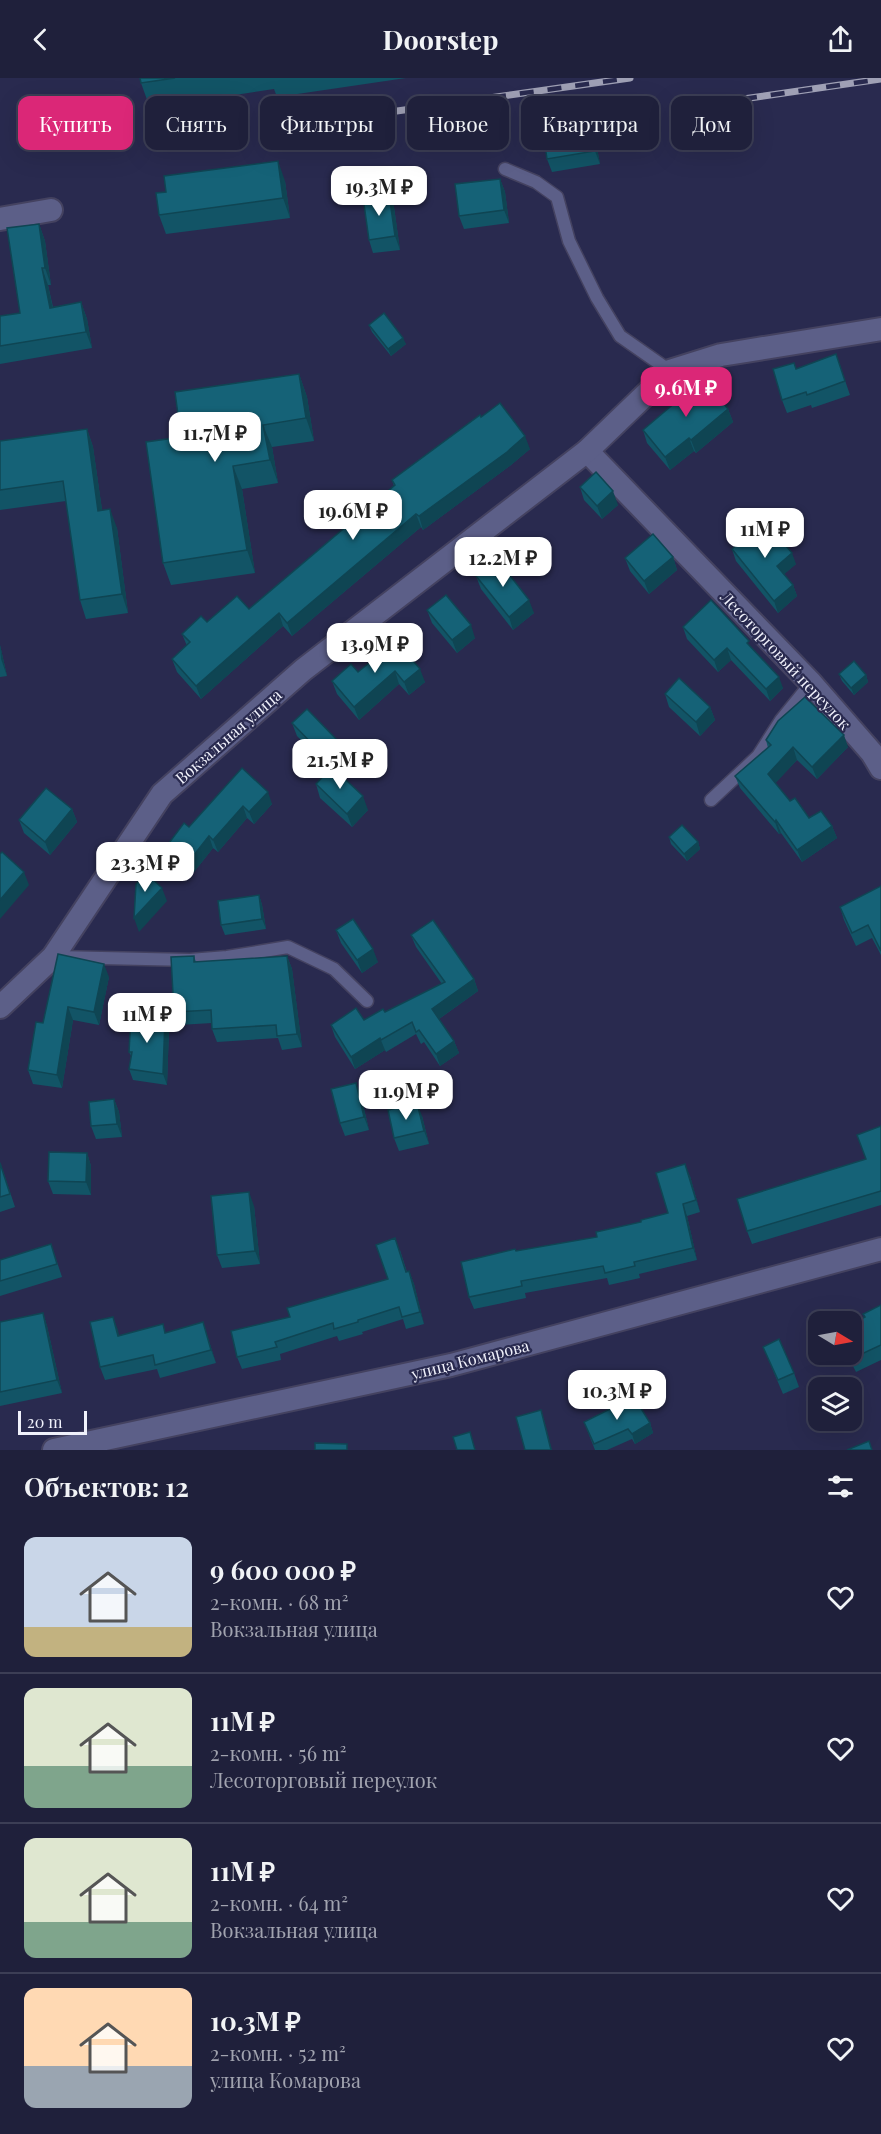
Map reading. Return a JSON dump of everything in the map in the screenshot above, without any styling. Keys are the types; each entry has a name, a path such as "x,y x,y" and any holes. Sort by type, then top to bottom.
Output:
{"street":[{"path":"0,219 51,210"},
{"name":"Вокзальная улица","path":"0,1006 53,957 162,794 303,670 587,451 670,371 721,355 881,329"},
{"name":"Лесоторговый переулок","path":"587,451 811,683 872,753 881,768"},
{"name":"улица Комарова","path":"54,1450 451,1365 881,1249"}],"lane":[{"path":"506,169 536,182 557,197 569,241 597,298 620,336 670,371"},
{"path":"711,800 758,756 781,720 811,683"},
{"path":"53,957 190,960 227,957 288,947 334,969 368,1001"}],"building":[{"path":"140,78 175,78 141,83"},
{"path":"546,150 595,151 547,159"},
{"path":"278,161 283,198 159,215 156,193 166,192 164,176"},
{"path":"500,179 504,210 459,216 455,184"},
{"path":"389,194 395,236 369,240 363,197"},
{"path":"39,224 45,268 42,268 50,308 81,302 86,332 0,346 0,316 20,313 7,228"},
{"path":"384,313 403,338 388,349 369,325"},
{"path":"836,354 845,381 807,395 806,392 782,400 773,369 794,363 796,369"},
{"path":"299,374 306,418 263,425 270,460 233,466 247,550 163,563 146,442 181,437 175,392"},
{"path":"703,379 728,409 691,440 689,438 665,457 643,430"},
{"path":"500,403 525,436 507,452 419,516 416,514 287,623 279,613 196,686 172,659 190,642 182,634 201,616 207,622 237,596 249,609 395,485 392,480 480,415 481,417"},
{"path":"87,429 98,511 110,509 122,594 80,600 63,481 0,490 0,441"},
{"path":"596,472 613,491 597,506 580,487"},
{"path":"765,521 792,553 777,566 793,585 774,601 732,549"},
{"path":"653,534 673,557 644,581 625,558"},
{"path":"497,559 529,600 509,617 476,576"},
{"path":"446,595 471,625 452,640 427,610"},
{"path":"711,600 779,677 766,689 727,648 714,660 683,627"},
{"path":"396,641 420,669 404,682 395,671 354,707 332,681 351,664 358,672"},
{"path":"854,661 866,675 851,688 839,674"},
{"path":"679,678 710,707 696,722 665,694"},
{"path":"805,697 844,735 812,767 793,747 768,774 790,801 795,798 809,818 821,811 832,826 797,850 776,820 775,822 735,776 771,745 766,740 778,721"},
{"path":"307,709 339,742 324,756 292,723"},
{"path":"332,767 363,796 347,814 316,784"},
{"path":"242,768 268,792 249,812 243,806 213,840 209,836 190,860 169,843 184,823 189,827"},
{"path":"46,788 72,809 45,842 19,820"},
{"path":"682,825 698,842 684,854 669,837"},
{"path":"2,852 24,872 0,900 0,854"},
{"path":"146,873 162,888 134,918 136,884"},
{"path":"881,886 881,951 868,925 852,933 840,907"},
{"path":"259,895 262,919 221,925 218,901"},
{"path":"353,919 373,949 357,960 336,930"},
{"path":"433,920 474,979 432,1009 454,1041 436,1054 419,1030 416,1032 412,1022 381,1040 380,1038 351,1057 331,1025 356,1008 364,1020 383,1009 385,1012 445,982 411,935"},
{"path":"58,954 104,964 94,1012 68,1007 57,1075 28,1070 36,1022 43,1023"},
{"path":"194,956 194,962 287,956 297,1034 277,1036 276,1025 212,1029 211,1010 174,1012 171,957"},
{"path":"131,1016 165,1018 163,1074 129,1069 132,1052 129,1052"},
{"path":"356,1083 364,1117 340,1123 331,1089"},
{"path":"114,1099 117,1124 91,1126 89,1102"},
{"path":"417,1103 424,1131 394,1138 388,1110"},
{"path":"881,1126 881,1191 747,1231 737,1199 866,1159 857,1135"},
{"path":"49,1152 87,1153 86,1182 48,1181"},
{"path":"0,1163 10,1194 0,1197"},
{"path":"685,1164 696,1200 683,1204 693,1248 634,1262 635,1266 605,1273 603,1266 521,1281 522,1286 469,1297 461,1262 515,1249 516,1251 597,1237 596,1232 641,1222 641,1220 668,1213 656,1173"},
{"path":"249,1192 255,1251 217,1255 211,1196"},
{"path":"395,1238 406,1272 409,1271 420,1312 402,1317 399,1307 334,1329 333,1323 275,1342 277,1347 237,1357 231,1331 290,1317 287,1308 388,1279 376,1245"},
{"path":"51,1244 57,1264 0,1281 0,1260"},
{"path":"881,1305 881,1345 862,1354 862,1319 865,1317 863,1314"},
{"path":"43,1313 57,1380 0,1392 0,1322"},
{"path":"113,1317 118,1336 163,1324 165,1333 203,1322 211,1350 155,1365 153,1355 100,1367 90,1322"},
{"path":"779,1339 794,1373 778,1380 763,1347"},
{"path":"634,1397 650,1423 632,1434 628,1429 594,1444 584,1422"},
{"path":"541,1410 551,1450 525,1450 516,1417"},
{"path":"470,1432 475,1450 457,1450 453,1437"},
{"path":"869,1441 872,1450 847,1450"},
{"path":"315,1443 347,1444 347,1450 315,1450"}],"railway":[{"path":"395,111 630,78"},
{"path":"752,98 881,79"}]}
